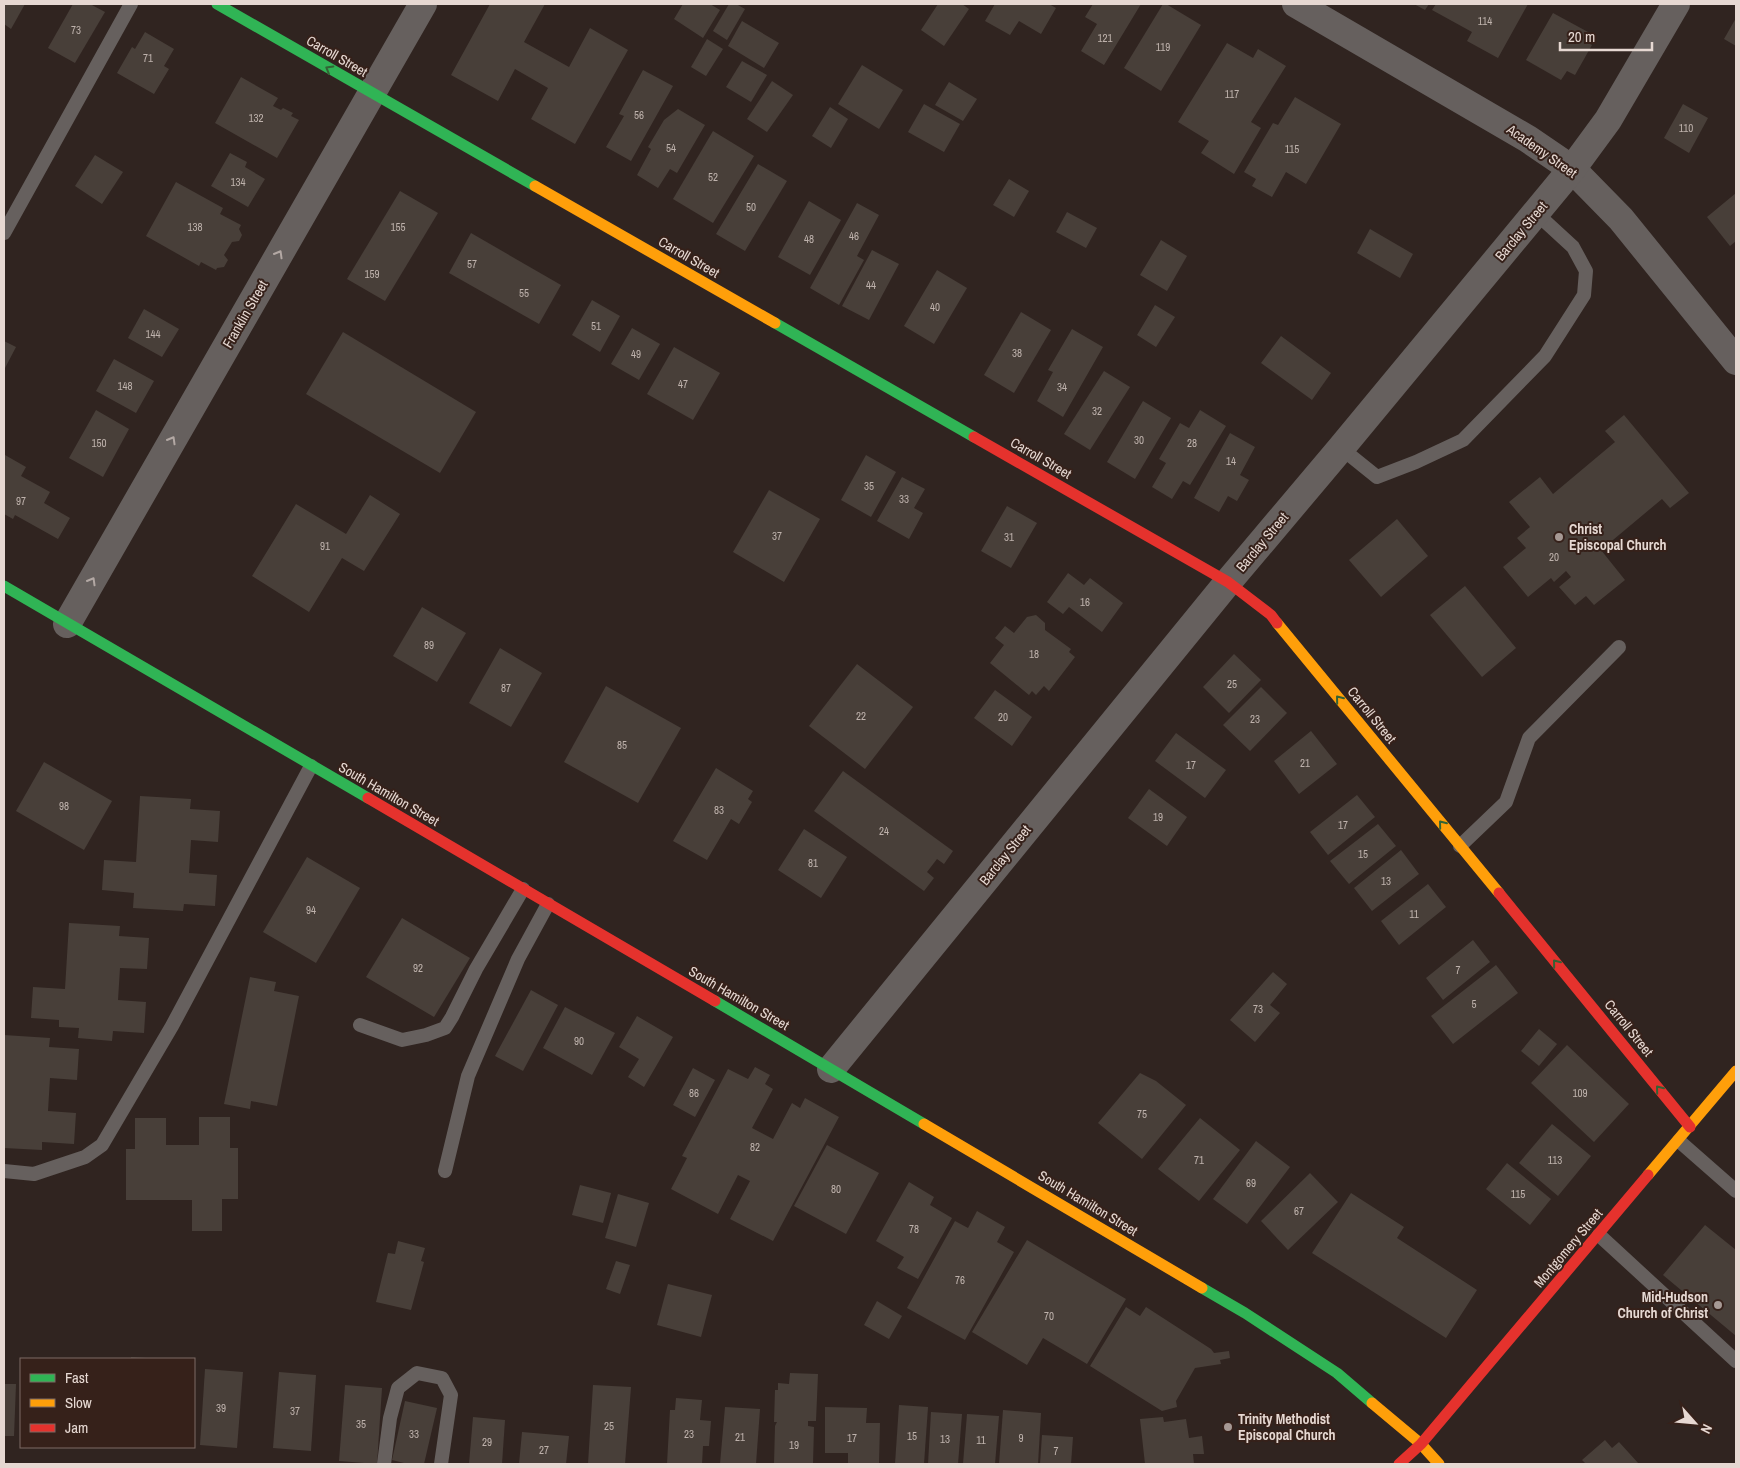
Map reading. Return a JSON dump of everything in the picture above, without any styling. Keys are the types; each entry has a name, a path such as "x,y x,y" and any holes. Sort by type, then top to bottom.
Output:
{"street":[{"name":"Carroll Street","path":"217,4 1228,582 1271,615 1690,1127"},
{"name":"Franklin Street","path":"67,624 423,4"},
{"name":"Academy Street","path":"1296,4 1528,139 1572,169 1620,219 1736,361"},
{"name":"Barclay Street","path":"831,1069 1228,582 1572,169 1608,120 1676,4"},
{"name":"South Hamilton Street","path":"4,586 1245,1313 1337,1373 1421,1444 1439,1464"},
{"name":"Montgomery Street","path":"1399,1464 1421,1444 1679,1141 1736,1071"}],"lane":[{"path":"4,233 131,4"},
{"path":"1341,448 1377,477 1416,462 1463,440 1546,356 1584,295 1586,271 1573,247 1536,213"},
{"path":"1460,846 1506,802 1529,738 1619,647"},
{"path":"4,1171 34,1174 85,1157 102,1145 172,1026 311,766"},
{"path":"360,1025 402,1040 426,1036 445,1028 476,969 523,889"},
{"path":"445,1171 468,1076 518,959 548,904"},
{"path":"1679,1141 1736,1191"},
{"path":"1599,1235 1736,1361"},
{"path":"384,1464 390,1418 398,1388 418,1373 442,1378 451,1395 442,1464"}],"building":[{"path":"4,4 25,4 11,29 4,24"},
{"path":"73,4 90,4 105,12 75,63 48,48"},
{"path":"490,4 545,4 524,42 569,67 590,28 628,50 575,144 531,119 548,88 515,69 498,101 451,75"},
{"path":"683,4 710,4 720,10 703,38 674,19"},
{"path":"729,4 736,4 745,9 727,40 713,31"},
{"path":"938,4 962,4 969,9 944,46 921,30"},
{"path":"995,4 1049,4 1056,8 1041,34 1019,21 1010,35 985,21"},
{"path":"1093,4 1141,4 1104,65 1081,51 1097,24 1085,17"},
{"path":"1163,4 1201,25 1161,91 1124,68"},
{"path":"1414,4 1429,4 1425,10"},
{"path":"1436,4 1528,4 1498,58 1467,41 1472,32 1432,10"},
{"path":"1553,13 1588,32 1584,41 1592,45 1575,75 1567,71 1561,80 1526,60"},
{"path":"1736,18 1736,46 1724,39"},
{"path":"742,21 779,43 764,68 728,46"},
{"path":"145,32 174,49 164,66 169,69 154,94 117,73 132,47 135,49"},
{"path":"707,39 723,49 706,76 691,67"},
{"path":"1227,43 1253,58 1258,49 1286,66 1251,122 1261,128 1234,174 1201,153 1209,141 1178,122"},
{"path":"742,61 767,75 751,102 726,87"},
{"path":"862,65 903,90 879,129 838,104"},
{"path":"643,70 673,86 631,161 606,147 624,116 619,114"},
{"path":"241,77 278,98 273,106 293,113 291,116 299,120 277,158 215,123"},
{"path":"772,81 793,95 767,132 747,119"},
{"path":"949,82 977,99 963,121 935,105"},
{"path":"1295,97 1341,124 1306,184 1286,172 1272,197 1252,186 1256,179 1244,172 1273,123 1278,125"},
{"path":"924,104 960,124 944,152 908,132"},
{"path":"1683,104 1708,118 1689,153 1664,138"},
{"path":"830,107 848,119 831,148 812,136"},
{"path":"678,109 705,125 677,173 670,169 658,188 637,175 651,149 648,147 664,120"},
{"path":"713,131 754,156 713,223 673,199"},
{"path":"230,153 247,162 245,167 265,179 248,207 211,186"},
{"path":"95,155 123,172 102,204 75,186"},
{"path":"758,164 787,181 745,251 716,234"},
{"path":"1009,179 1029,191 1014,217 993,205"},
{"path":"176,182 223,208 220,214 241,225 239,229 242,235 239,241 232,242 224,255 228,260 224,267 217,268 216,270 201,262 199,266 146,236"},
{"path":"400,191 438,213 385,301 347,279"},
{"path":"1736,193 1736,241 1730,246 1707,217"},
{"path":"809,201 841,220 810,275 778,257"},
{"path":"857,203 879,215 857,256 864,260 839,305 810,288"},
{"path":"1067,212 1097,228 1086,248 1056,232"},
{"path":"1370,229 1413,254 1400,278 1357,253"},
{"path":"471,233 561,285 539,324 449,273"},
{"path":"1161,240 1187,256 1167,291 1140,275"},
{"path":"872,250 899,264 869,320 842,306"},
{"path":"937,270 967,288 934,344 904,326"},
{"path":"592,300 620,316 600,352 572,335"},
{"path":"1155,305 1175,317 1156,347 1137,335"},
{"path":"144,309 179,329 162,357 128,338"},
{"path":"1021,312 1051,330 1014,393 984,375"},
{"path":"632,328 660,344 639,380 611,364"},
{"path":"1072,329 1103,347 1063,417 1037,401 1053,372 1048,370"},
{"path":"343,332 476,412 440,473 306,394"},
{"path":"1281,336 1331,373 1312,400 1261,363"},
{"path":"4,341 16,347 4,370"},
{"path":"674,347 720,373 693,420 647,394"},
{"path":"114,359 154,381 136,413 96,391"},
{"path":"1104,371 1130,387 1090,450 1064,434"},
{"path":"1143,401 1171,418 1135,479 1107,462"},
{"path":"96,410 129,429 103,477 69,458"},
{"path":"1200,410 1226,426 1190,485 1183,481 1172,499 1152,487 1166,463 1159,459 1180,423 1189,428"},
{"path":"1624,415 1689,493 1670,508 1662,499 1601,550 1625,580 1594,605 1586,596 1575,605 1559,587 1571,577 1566,571 1554,582 1551,578 1528,597 1503,567 1526,548 1517,538 1530,527 1509,502 1540,477 1553,494 1615,442 1605,431"},
{"path":"1230,433 1255,447 1240,475 1249,480 1237,501 1228,496 1219,512 1194,498"},
{"path":"5,455 26,467 21,476 50,492 44,503 70,518 58,539 15,515 13,519 4,514"},
{"path":"866,455 896,472 871,517 841,500"},
{"path":"902,477 925,489 914,508 923,513 909,539 877,521"},
{"path":"769,490 820,519 784,582 733,552"},
{"path":"370,495 400,514 364,571 342,558 309,612 252,576 296,504 346,534"},
{"path":"1007,506 1037,523 1011,568 981,551"},
{"path":"1397,519 1428,556 1381,597 1349,560"},
{"path":"1068,573 1084,585 1090,578 1123,603 1102,632 1069,607 1063,614 1047,602"},
{"path":"1465,586 1516,648 1482,677 1430,615"},
{"path":"422,607 466,633 437,682 393,656"},
{"path":"1036,615 1045,623 1045,630 1071,649 1069,652 1075,657 1049,691 1044,686 1036,695 1032,691 1029,695 990,663 1004,645 995,638 1005,626 1014,633 1027,617"},
{"path":"500,648 542,673 511,727 469,703"},
{"path":"1234,654 1261,680 1229,713 1203,687"},
{"path":"857,664 913,707 865,769 809,726"},
{"path":"606,686 681,728 638,803 564,762"},
{"path":"1261,687 1287,713 1250,751 1223,725"},
{"path":"995,690 1032,717 1012,746 974,718"},
{"path":"1311,731 1337,764 1299,794 1274,761"},
{"path":"1176,733 1226,770 1205,798 1155,761"},
{"path":"44,762 112,801 84,850 16,811"},
{"path":"716,768 753,791 748,799 752,802 739,824 731,819 707,860 673,841"},
{"path":"843,771 953,851 944,864 937,859 927,872 934,878 924,891 814,811"},
{"path":"1149,789 1187,817 1167,846 1128,818"},
{"path":"1357,795 1375,817 1328,855 1310,832"},
{"path":"140,796 191,799 190,809 220,811 218,842 191,840 189,873 217,875 215,906 184,904 183,911 133,908 134,893 102,890 104,860 136,862"},
{"path":"1378,824 1396,846 1349,884 1330,861"},
{"path":"804,829 847,857 821,898 778,870"},
{"path":"1401,850 1419,874 1372,911 1354,888"},
{"path":"307,857 360,888 316,963 263,932"},
{"path":"1428,884 1446,907 1399,945 1381,921"},
{"path":"402,918 470,958 434,1017 366,977"},
{"path":"69,923 120,926 119,936 149,938 147,969 120,968 118,1000 146,1002 144,1033 113,1031 112,1041 78,1038 79,1028 59,1027 59,1020 31,1018 33,987 65,989"},
{"path":"1473,940 1490,962 1443,1000 1426,978"},
{"path":"1496,965 1518,993 1453,1044 1431,1016"},
{"path":"1273,972 1287,984 1270,1005 1280,1013 1255,1042 1230,1020"},
{"path":"250,977 276,982 274,991 299,996 277,1106 251,1101 250,1109 224,1104"},
{"path":"531,990 558,1005 523,1071 495,1056"},
{"path":"565,1007 615,1033 592,1075 543,1048"},
{"path":"637,1016 673,1037 644,1087 628,1077 639,1059 619,1047"},
{"path":"1539,1029 1557,1044 1539,1066 1521,1051"},
{"path":"4,1035 50,1038 49,1047 79,1049 77,1080 50,1078 48,1111 76,1113 74,1144 42,1142 42,1150 4,1148"},
{"path":"1567,1045 1629,1104 1594,1142 1531,1083"},
{"path":"755,1067 770,1075 765,1084 773,1089 752,1128 773,1139 792,1103 800,1108 805,1098 839,1117 773,1241 730,1219 750,1181 738,1175 718,1214 671,1189 687,1158 682,1156 728,1069 748,1079"},
{"path":"693,1068 715,1080 695,1117 673,1105"},
{"path":"1140,1073 1156,1081 1186,1105 1142,1159 1098,1123"},
{"path":"199,1117 230,1117 230,1148 238,1148 238,1199 222,1199 222,1231 192,1231 192,1200 126,1200 126,1149 135,1149 135,1118 166,1118 166,1145 199,1145"},
{"path":"1200,1118 1240,1150 1199,1201 1158,1169"},
{"path":"1552,1124 1591,1156 1558,1196 1519,1163"},
{"path":"1256,1141 1290,1167 1247,1224 1213,1199"},
{"path":"827,1145 879,1173 846,1234 794,1206"},
{"path":"1507,1163 1551,1199 1530,1225 1486,1189"},
{"path":"1310,1173 1338,1202 1288,1250 1261,1221"},
{"path":"909,1182 934,1197 930,1205 952,1218 918,1279 897,1268 904,1257 876,1241"},
{"path":"580,1185 611,1193 603,1223 572,1215"},
{"path":"1351,1193 1404,1227 1397,1238 1477,1290 1446,1338 1312,1253"},
{"path":"618,1194 649,1203 636,1247 605,1238"},
{"path":"977,1211 1005,1227 997,1242 1014,1252 965,1340 907,1308 955,1221 968,1228"},
{"name":"Mid-Hudson Church of Christ","path":"1705,1225 1736,1250 1736,1336 1663,1275"},
{"path":"1027,1240 1126,1299 1087,1364 1043,1338 1027,1365 972,1332"},
{"path":"398,1241 425,1248 421,1261 424,1262 411,1310 376,1302 388,1253 395,1254"},
{"path":"616,1261 630,1265 620,1294 606,1289"},
{"path":"668,1284 712,1295 701,1337 657,1325"},
{"path":"877,1301 902,1316 889,1339 864,1325"},
{"path":"1126,1307 1140,1316 1146,1307 1211,1349 1214,1353 1229,1351 1230,1358 1220,1360 1221,1364 1195,1368 1176,1401 1177,1407 1162,1411 1090,1366"},
{"path":"205,1369 243,1372 237,1448 200,1445"},
{"path":"279,1372 316,1375 311,1451 273,1448"},
{"path":"790,1373 818,1374 816,1421 808,1421 808,1426 814,1427 813,1464 774,1464 775,1426 777,1422 774,1422 775,1390 778,1390 778,1383 789,1384"},
{"path":"4,1384 16,1384 14,1436 4,1436"},
{"path":"345,1385 382,1388 377,1464 339,1461"},
{"path":"593,1385 631,1387 625,1464 588,1464"},
{"path":"676,1398 702,1400 700,1420 711,1421 709,1446 703,1446 702,1464 667,1464 670,1410 675,1410"},
{"path":"405,1401 437,1408 424,1464 408,1464 392,1460"},
{"path":"899,1405 928,1407 924,1464 895,1464"},
{"path":"725,1407 760,1409 756,1464 720,1464"},
{"path":"825,1407 867,1408 866,1423 880,1423 879,1464 848,1464 848,1453 825,1453"},
{"path":"1003,1410 1041,1413 1038,1464 999,1464"},
{"path":"931,1412 962,1414 958,1464 928,1464"},
{"path":"967,1414 999,1416 995,1464 963,1464"},
{"path":"473,1417 505,1420 502,1464 469,1464"},
{"path":"1163,1417 1164,1422 1186,1419 1189,1438 1202,1436 1204,1454 1193,1454 1194,1464 1145,1464 1140,1419"},
{"path":"522,1432 569,1436 566,1464 519,1464"},
{"path":"1042,1435 1073,1437 1071,1464 1040,1464"},
{"path":"1605,1440 1612,1448 1619,1442 1639,1464 1586,1464 1582,1460"}],"traffic: fast":[{"path":"217,4 535,186"},
{"path":"775,323 974,437"},
{"path":"4,586 368,798"},
{"path":"715,1001 924,1124"},
{"path":"1202,1288 1245,1313 1337,1373 1372,1403"}],"traffic: slow":[{"path":"535,186 775,323"},
{"path":"1277,623 1499,893"},
{"path":"1648,1175 1736,1071"},
{"path":"924,1124 1202,1288"},
{"path":"1372,1403 1421,1444 1439,1464"}],"traffic: jam":[{"path":"974,437 1228,582 1271,615 1277,623"},
{"path":"368,798 715,1001"},
{"path":"1499,893 1690,1127"},
{"path":"1399,1464 1421,1444 1648,1175"}],"place":[{"name":"Christ Episcopal Church","path":"1559,537"},
{"name":"Mid-Hudson Church of Christ","path":"1718,1305"},
{"name":"Trinity Methodist Episcopal Church","path":"1228,1427"}]}
